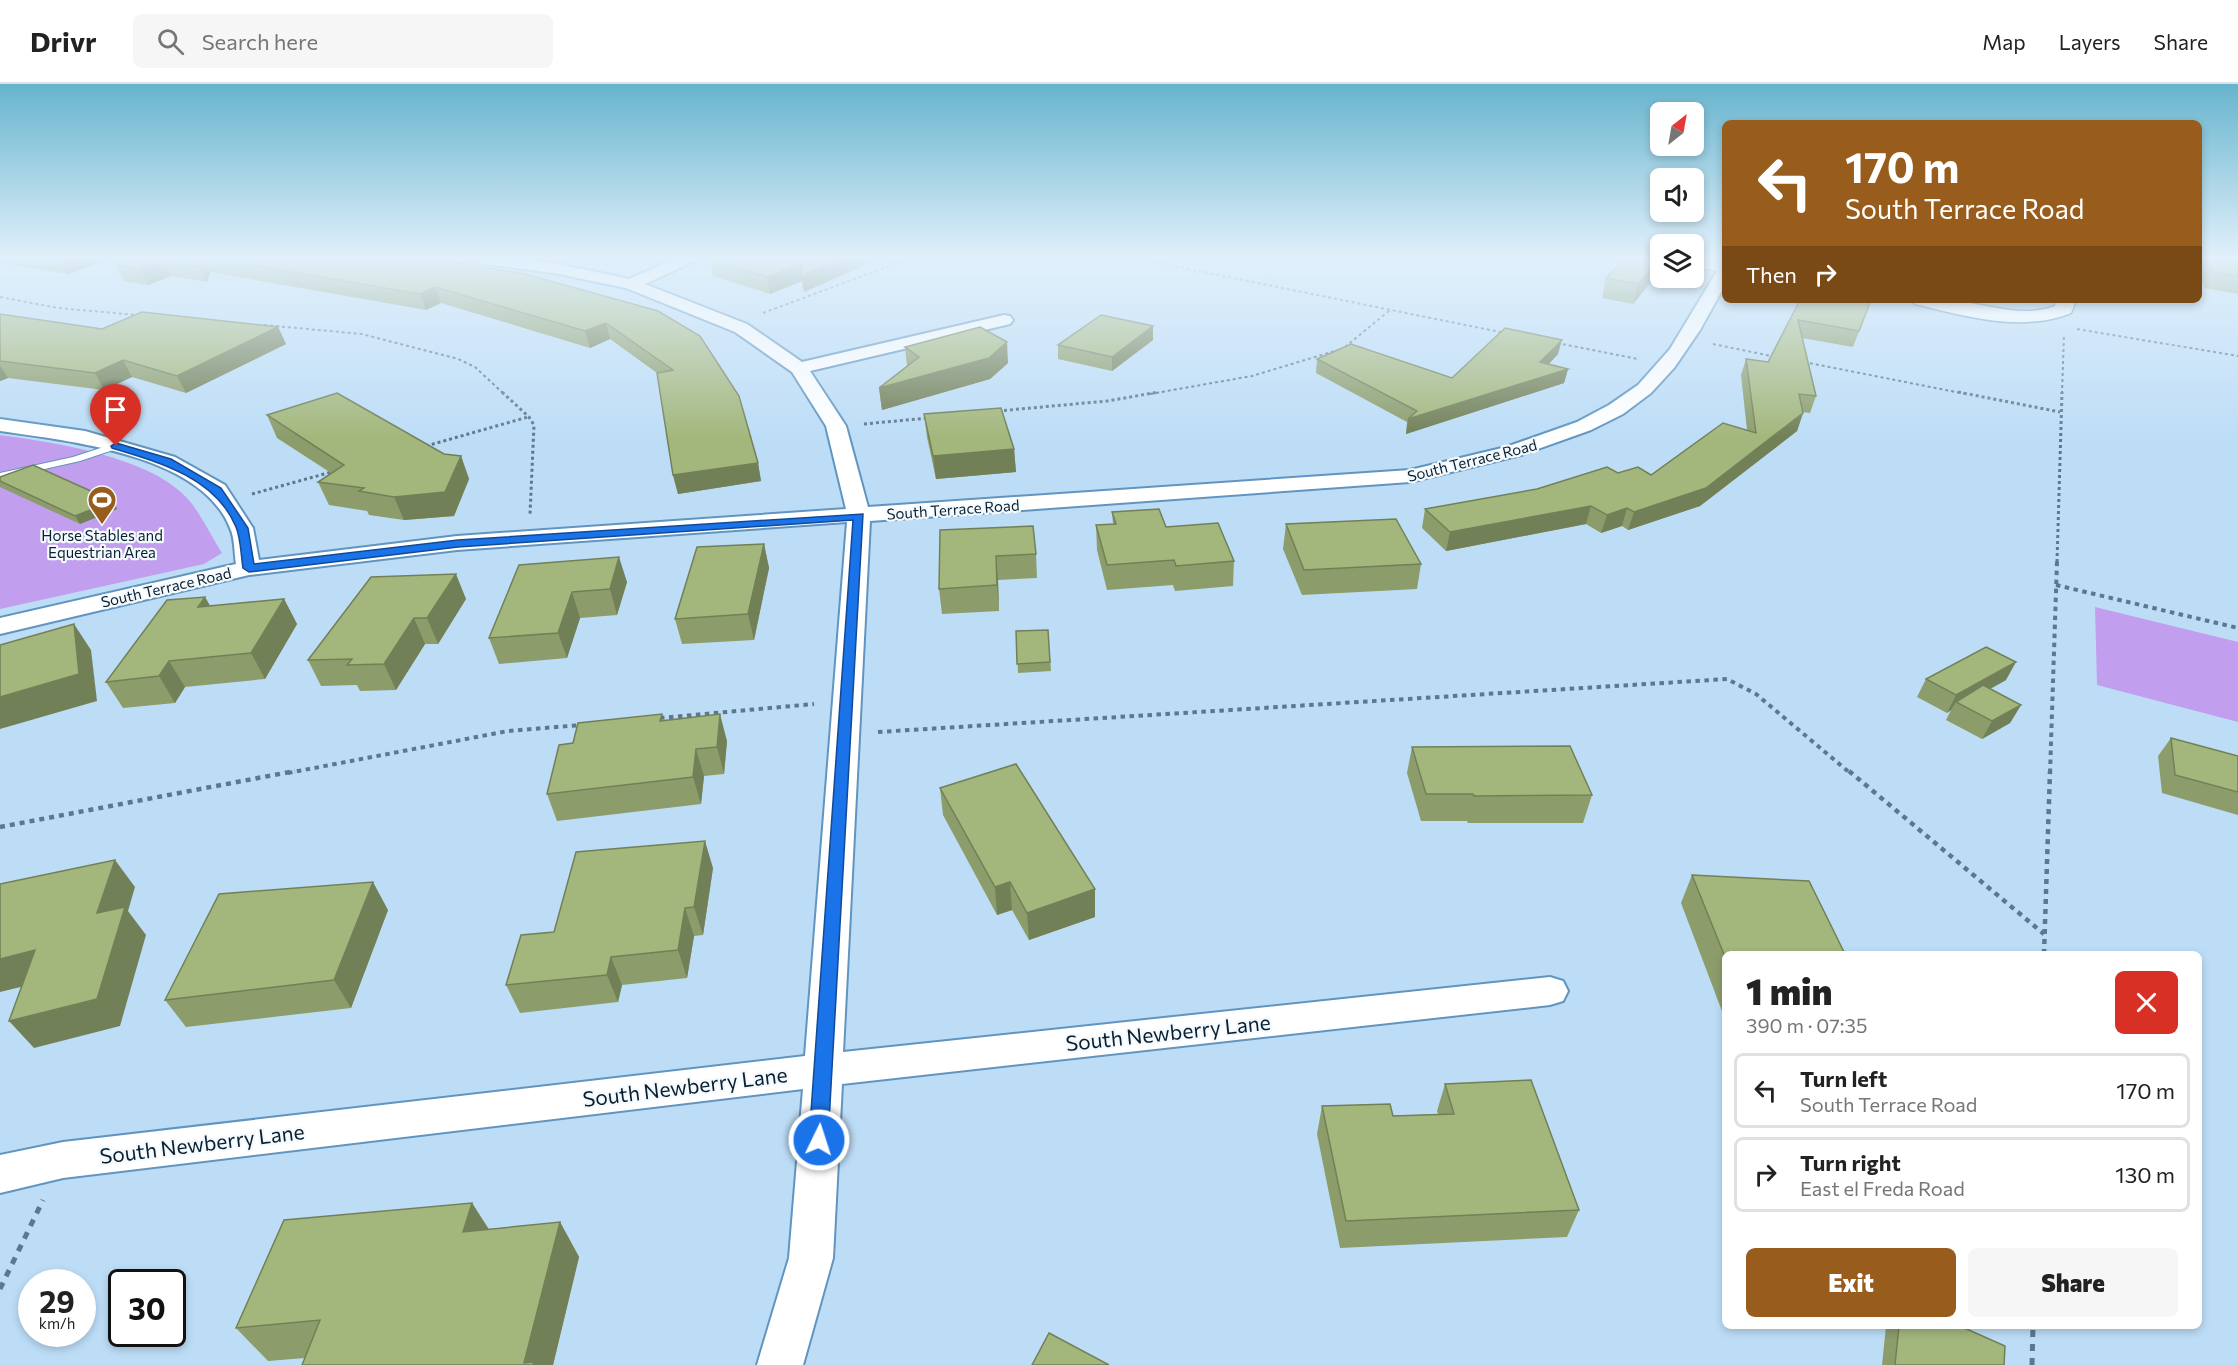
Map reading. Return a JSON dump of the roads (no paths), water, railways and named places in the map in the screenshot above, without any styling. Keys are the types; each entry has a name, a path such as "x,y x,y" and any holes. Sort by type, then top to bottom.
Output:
{"street":[{"path":"716,318 741,328 799,368 836,426 859,516 811,1258 780,1365"},
{"name":"South Terrace Road","path":"0,626 249,568 458,543 1410,476 1537,446 1624,406 1668,365 1696,318"},
{"path":"799,368 1004,320"},
{"path":"0,425 85,437 168,461 217,490 242,528 249,568"},
{"name":"South Newberry Lane","path":"0,1173 63,1160 823,1070 1550,991"}],"lane":[{"path":"0,476 76,459 116,446"}],"place":[{"name":"Horse Stables and Equestrian Area","path":"102,526"}]}
